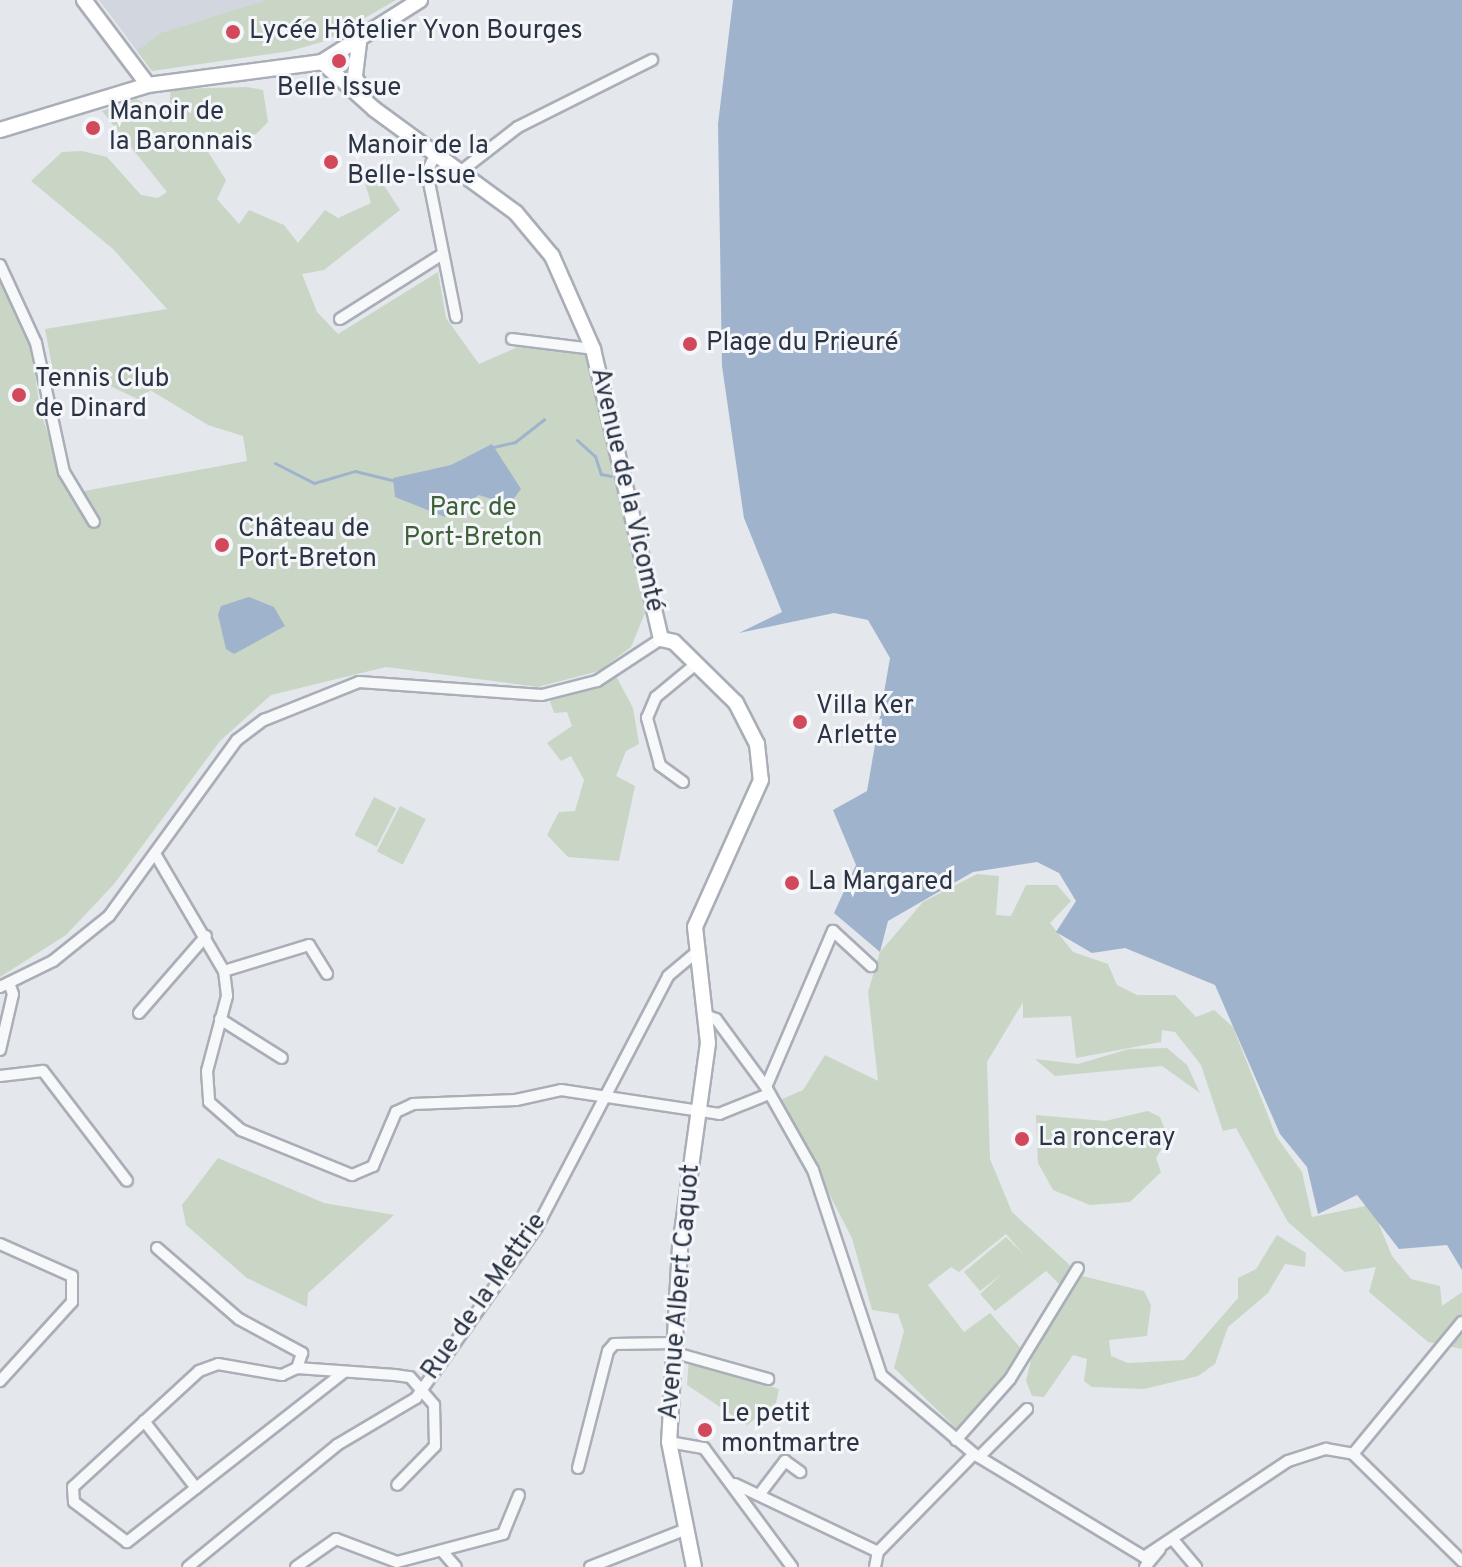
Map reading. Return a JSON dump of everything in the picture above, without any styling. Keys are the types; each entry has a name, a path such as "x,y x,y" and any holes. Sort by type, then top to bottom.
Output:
{"main road":[{"path":"84,0 148,85"},
{"path":"0,130 148,85 322,62 359,43 420,0"},
{"name":"Avenue de la Vicomté","path":"359,43 357,84 406,134"},
{"name":"Avenue de la Vicomté","path":"322,62 406,134 460,172 541,240 593,349 661,639 696,664 748,722 761,780 701,907 695,953 705,1015"},
{"name":"Avenue Albert Caquot","path":"694,1567 684,1530 669,1442 672,1348 698,1113 705,1015"}],"street":[{"path":"460,172 500,138 652,60"},
{"path":"435,155 427,172 456,317"},
{"path":"340,319 443,254"},
{"path":"0,265 36,343 64,472 94,522"},
{"path":"512,339 593,349"},
{"path":"0,1050 13,994 4,985 89,935 157,857 237,740 325,691 393,680 542,695 597,681 661,639"},
{"path":"683,782 660,765 647,718 656,697 696,664"},
{"path":"157,857 224,971 220,1019 207,1071 209,1102 241,1130 352,1175 373,1166 396,1112 413,1104 561,1090 606,1101 698,1113 744,1108 768,1091 833,931 871,966"},
{"path":"139,1013 206,936"},
{"path":"224,971 309,945 327,974"},
{"name":"Rue de la Mettrie","path":"188,1567 423,1386 537,1227 606,1101 668,976 695,953"},
{"path":"705,1015 716,1019 768,1091 838,1229 881,1375 976,1455 1114,1545 1144,1557 1175,1542 1288,1461 1326,1449 1353,1454 1462,1561"},
{"path":"220,1019 282,1058"},
{"path":"0,1076 43,1071 127,1181"},
{"path":"0,1244 72,1276 72,1302 0,1381"},
{"path":"157,1248 239,1319 302,1353 297,1368"},
{"path":"956,1440 1010,1379 1078,1268"},
{"path":"1353,1454 1462,1322"},
{"path":"578,1468 608,1351 614,1344 672,1348 768,1379"},
{"path":"344,1372 127,1542 74,1502 73,1487 199,1371 218,1364 282,1375 297,1368 410,1377 423,1386 434,1405 435,1446 397,1485"},
{"path":"875,1567 878,1552 1027,1409"},
{"path":"144,1421 196,1488"},
{"path":"669,1442 704,1448 792,1567"},
{"path":"759,1495 785,1461 800,1472"},
{"path":"731,1482 878,1552"},
{"path":"296,1567 336,1539 397,1562 503,1534 519,1495"},
{"path":"590,1567 684,1530"},
{"path":"1175,1542 1196,1567"},
{"path":"1145,1567 1160,1549"},
{"path":"442,1551 454,1565"}],"shaded area":[{"name":"Lycée Hôtelier Yvon Bourges","path":"99,0 395,0 325,41 152,71"}],"green space":[{"name":"Lycée Hôtelier Yvon Bourges","path":"267,0 396,0 325,41 290,51 152,71 137,51 161,33"},
{"name":"Parc de Port-Breton","path":"247,87 263,90 268,122 256,134 203,144 226,180 217,199 239,224 249,210 284,225 298,243 325,210 338,218 371,203 361,169 371,166 400,210 324,270 302,274 317,312 338,334 438,272 446,318 479,364 518,347 586,355 645,613 631,647 599,671 538,687 386,667 271,695 220,741 114,884 66,935 0,977 0,281 31,347 40,410 68,494 247,461 243,436 208,425 150,390 142,401 80,372 56,387 45,329 167,309 113,249 31,181 62,152 82,151 107,157 141,195 158,198 167,192 102,111 136,99 161,111 169,108 171,89"},
{"path":"616,676 633,708 639,744 626,751 616,776 635,786 619,861 568,857 547,835 559,812 575,811 584,780 571,756 561,761 547,743 572,726 567,712 554,713 549,698"},
{"path":"374,797 396,808 377,847 354,835"},
{"path":"400,806 426,819 403,865 377,851"},
{"path":"977,874 999,876 996,915 1011,916 1026,885 1057,885 1071,901 1050,923 1073,952 1108,964 1117,985 1137,995 1175,995 1196,1017 1214,1010 1233,1027 1276,1136 1302,1172 1312,1217 1371,1205 1392,1256 1411,1279 1440,1286 1442,1306 1462,1292 1462,1349 1428,1342 1369,1292 1376,1267 1345,1272 1288,1222 1236,1128 1223,1131 1201,1065 1175,1032 1162,1030 1161,1042 1076,1058 1071,1016 1023,1018 1023,1002 987,1062 990,1159 1012,1212 1074,1269 1064,1289 1046,1271 995,1311 980,1294 1002,1274 980,1291 964,1272 1006,1237 1024,1255 1006,1234 959,1272 951,1267 928,1285 964,1332 990,1313 1024,1352 957,1429 894,1368 904,1331 898,1314 872,1310 852,1238 780,1100 803,1090 825,1055 878,1081 868,992 880,952 923,902"},
{"path":"1167,1048 1187,1065 1200,1093 1162,1066 1055,1076 1035,1059 1078,1064 1129,1049"},
{"path":"1148,1111 1160,1117 1168,1138 1156,1158 1161,1172 1130,1202 1090,1205 1053,1190 1038,1163 1036,1115 1105,1121"},
{"path":"218,1158 324,1203 394,1215 308,1293 307,1307 247,1278 186,1225 182,1205"},
{"path":"1277,1235 1306,1253 1305,1267 1285,1264 1268,1293 1228,1327 1215,1364 1198,1376 1144,1389 1092,1387 1084,1381 1087,1359 1073,1355 1044,1397 1032,1396 1026,1381 1032,1356 1082,1276 1144,1291 1151,1305 1147,1336 1109,1340 1111,1356 1128,1363 1184,1360 1238,1298 1238,1278 1256,1269"},
{"path":"689,1359 779,1389 776,1403 747,1425 687,1385"}],"water":[{"path":"733,0 1462,0 1462,1270 1447,1245 1399,1249 1357,1195 1318,1214 1307,1167 1280,1134 1215,985 1125,948 1092,953 1056,932 1076,901 1059,873 1037,862 973,872 888,921 880,952 834,913 856,865 833,810 867,791 890,658 868,620 834,613 739,633 782,612 744,518 722,366 718,124"},
{"path":"492,444 521,489 509,505 479,495 445,517 395,497 393,478 451,465"},
{"path":"249,597 274,607 285,626 234,654 226,649 218,615 221,606"}],"waterway":[{"path":"489,448 515,442 544,419"},
{"path":"577,440 595,456 601,474 611,476"},
{"path":"275,463 314,483 355,471 396,481"}],"place":[{"name":"Lycée Hôtelier Yvon Bourges","path":"233,32"},
{"name":"Belle Issue","path":"339,61"},
{"name":"Manoir de la Baronnais","path":"93,128"},
{"name":"Manoir de la Belle-Issue","path":"331,162"},
{"name":"Plage du Prieuré","path":"690,344"},
{"name":"Tennis Club de Dinard","path":"19,395"},
{"name":"Château de Port-Breton","path":"222,545"},
{"name":"Villa Ker Arlette","path":"800,722"},
{"name":"La Margared","path":"792,883"},
{"name":"La ronceray","path":"1022,1139"},
{"name":"Le petit montmartre","path":"705,1430"}]}
